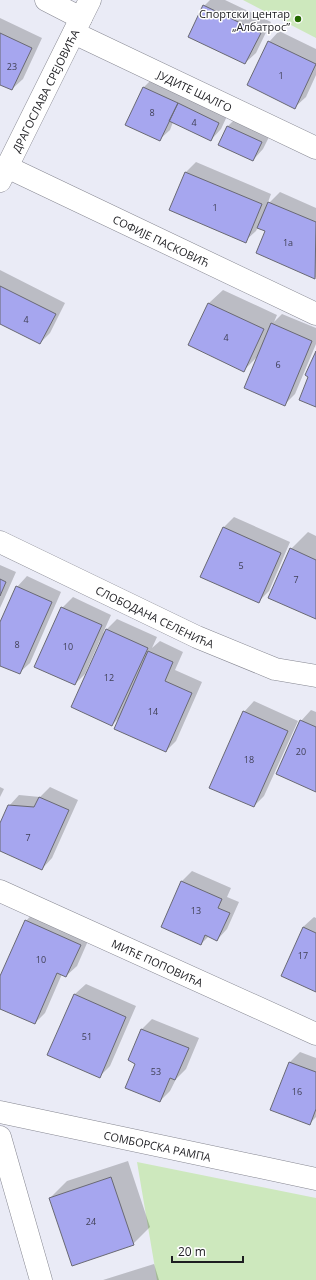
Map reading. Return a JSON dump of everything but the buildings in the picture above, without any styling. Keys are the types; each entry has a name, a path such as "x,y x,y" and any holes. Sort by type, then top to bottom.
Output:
{"street":[{"name":"ЈУДИТЕ ШАЛГО","path":"46,0 82,17 316,148"},
{"name":"ДРАГОСЛАВА СРЕЈОВИЋА","path":"4,174 82,17"},
{"name":"СОФИЈЕ ПАСКОВИЋ","path":"4,174 316,314"},
{"name":"СЛОБОДАНА СЕЛЕНИЋА","path":"0,542 198,638 275,670 316,676"},
{"name":"МИЋЕ ПОПОВИЋА","path":"0,891 316,1034"},
{"name":"СОМБОРСКА РАМПА","path":"0,1112 316,1179"},
{"path":"0,1137 41,1280"}],"green space":[{"name":"Спортски центар „Албатрос”","path":"243,0 316,0 316,38"},
{"path":"137,1162 316,1198 316,1280 157,1280"}],"place":[{"name":"Спортски центар „Албатрос”","path":"298,19"}]}
